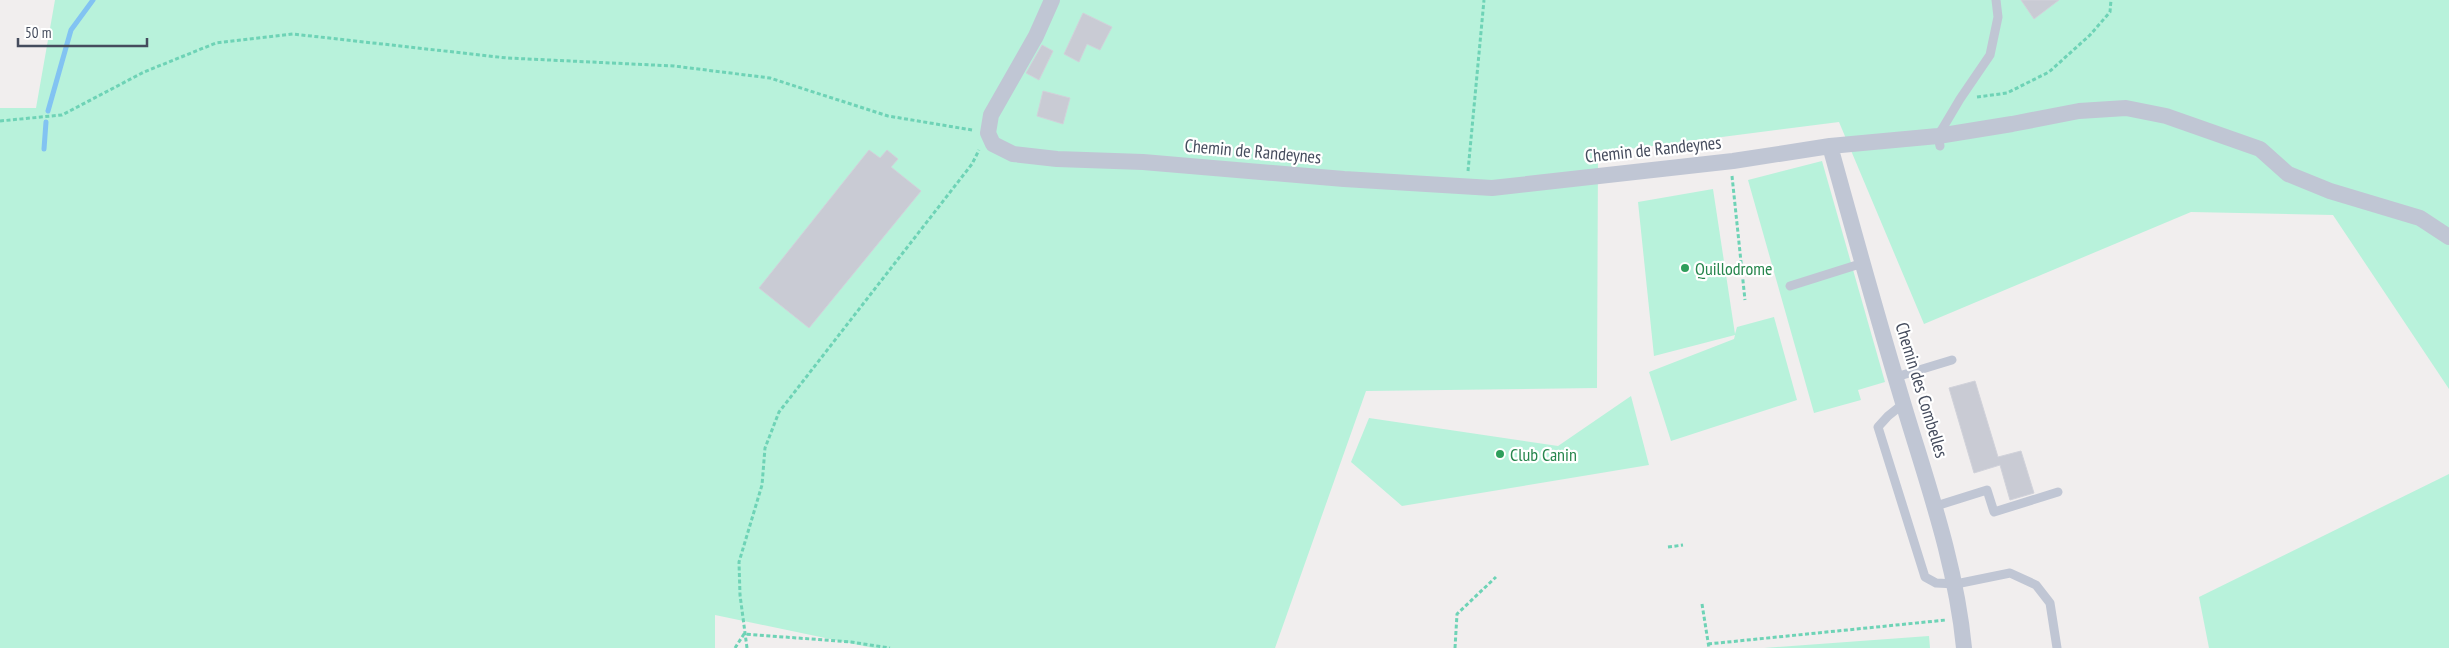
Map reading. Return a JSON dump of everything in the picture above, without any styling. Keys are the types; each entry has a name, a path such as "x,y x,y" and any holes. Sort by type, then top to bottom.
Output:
{"street":[{"path":"988,133 991,114 1036,36 1052,0"},
{"name":"Chemin de Randeynes","path":"988,133 994,144 1013,154 1031,156 1492,188 1733,161 1830,146 1939,141 2079,111 2126,108 2166,116 2260,149 2288,174 2330,191 2420,218 2449,236"},
{"name":"Chemin des Combelles","path":"1830,146 1903,404 1936,506 1956,584 1964,648"}],"lane":[{"path":"1939,141 1960,99 1990,55 1998,17 1996,0"},
{"path":"1790,286 1863,263"},
{"path":"1896,377 1952,360"},
{"path":"1903,404 1878,427 1925,577 1936,583 1956,584 2010,573 2036,585 2050,602 2057,648"},
{"path":"1936,506 1987,490 1994,512 2058,492"}],"path":[{"path":"1466,186 1484,0"},
{"path":"1960,99 2007,92 2049,72 2090,35 2110,12 2111,0"},
{"path":"0,121 62,115 144,72 216,43 293,34 507,58 674,66 770,78 888,116 988,133 972,164 779,412 765,448 762,485 739,562 744,634 747,648"},
{"path":"1733,161 1732,181 1744,300"},
{"path":"1668,547 1683,544"},
{"path":"1456,648 1457,614 1496,577"},
{"path":"1702,604 1708,646 1961,619"},
{"path":"735,648 744,634"},
{"path":"744,634 851,642 890,648"}],"green space":[{"path":"55,0 2449,0 2449,389 2333,215 2191,212 1924,324 1839,122 1598,153 1597,388 1366,391 1275,648 873,648 715,615 715,648 0,648 0,108 36,108"},
{"path":"1822,161 1885,382 1858,390 1861,400 1814,413 1748,180"},
{"path":"1713,189 1735,334 1737,327 1774,317 1797,400 1671,441 1649,372 1734,339 1735,335 1654,356 1638,202"},
{"name":"Club Canin","path":"1631,396 1649,465 1402,506 1351,462 1369,418 1558,446"},
{"path":"2449,474 2449,648 2209,648 2199,597"},
{"path":"1929,636 1930,648 1764,648"}],"building":[{"path":"2021,0 2059,0 2034,19"},
{"path":"1083,13 1112,27 1100,50 1087,44 1079,62 1064,54"},
{"path":"1042,45 1053,51 1039,80 1026,73"},
{"path":"1043,91 1070,98 1063,124 1037,116"},
{"path":"869,150 880,158 887,150 898,159 891,167 921,191 809,328 759,288"},
{"path":"1975,381 1998,457 2021,451 2034,493 2010,500 2000,465 1974,473 1949,388"}],"waterway":[{"path":"48,111 71,30 93,0"},
{"path":"44,149 46,122"}],"place":[{"name":"Quillodrome","path":"1685,268"},
{"name":"Club Canin","path":"1500,454"}]}
